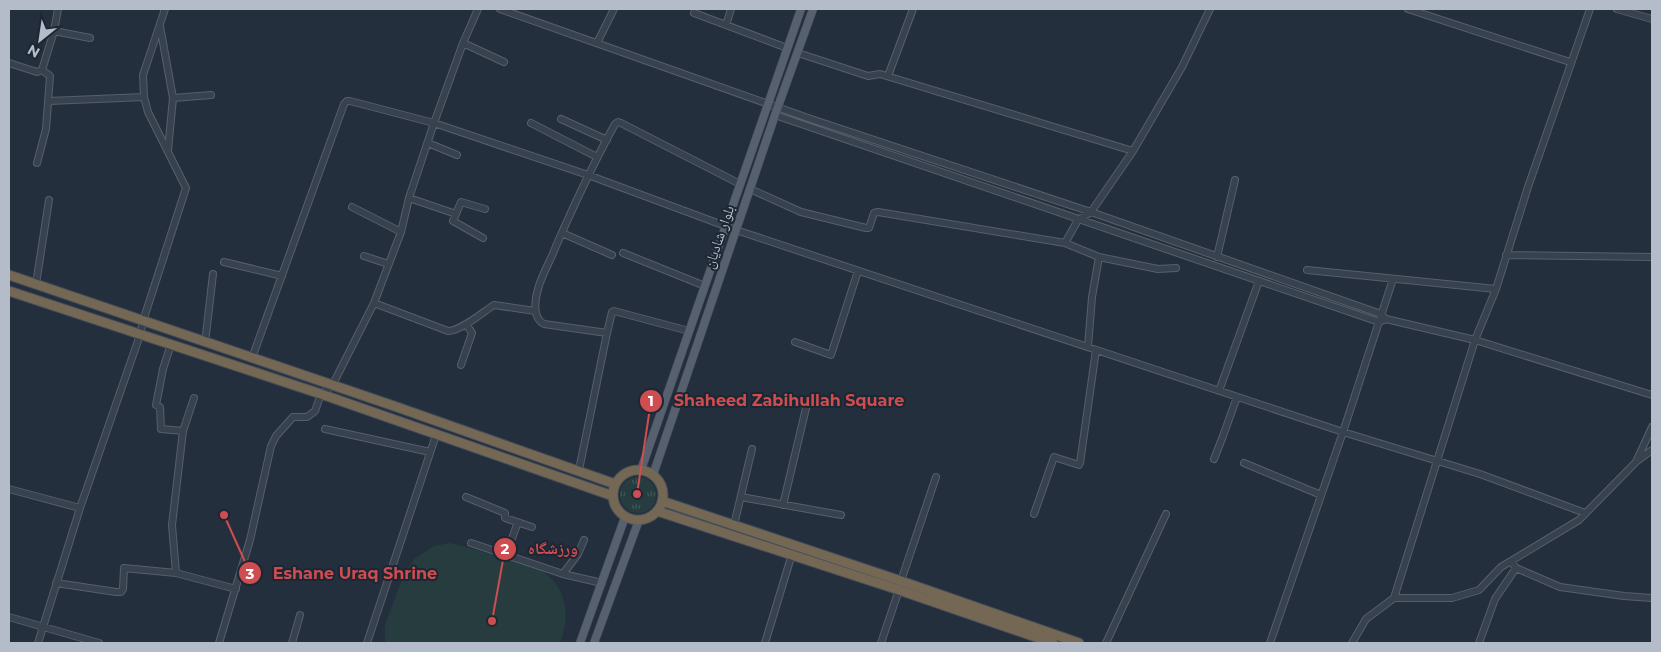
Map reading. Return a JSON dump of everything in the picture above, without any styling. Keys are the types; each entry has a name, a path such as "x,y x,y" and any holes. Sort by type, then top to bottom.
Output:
{"highway":[{"path":"9,275 615,484"},
{"path":"9,291 321,394 613,496"},
{"path":"641,470 653,475 661,487 662,502 657,511 649,517 639,520 625,516 614,504 615,484 626,473 641,470"},
{"path":"662,502 734,525 1053,643"},
{"path":"657,511 792,554 900,585 1079,643"}],"main road":[{"name":"بلوار شادیان","path":"641,470 801,9"},
{"name":"بلوار شادیان","path":"653,475 776,111 813,9"},
{"path":"580,643 625,516"},
{"path":"594,643 639,520"}],"street":[{"path":"42,70 54,31 55,9"},
{"path":"38,643 80,508 140,335 186,188 148,112 144,97 143,75 165,9"},
{"path":"219,643 250,540 276,436 293,417 307,417 315,411 321,394 332,386 374,303 401,232 409,198 434,122 478,9"},
{"path":"500,9 768,104 776,111 1078,220 1379,322"},
{"path":"597,43 614,9"},
{"path":"726,25 731,9"},
{"path":"888,76 913,9"},
{"path":"1066,243 1078,220 1092,212 1133,152 1182,67 1210,9"},
{"path":"1408,9 1570,62"},
{"path":"1352,643 1366,619 1394,598 1475,340 1496,290 1570,62 1590,9"},
{"path":"1617,9 1652,19"},
{"path":"694,13 787,48"},
{"path":"160,25 173,98 168,151"},
{"path":"54,31 90,38"},
{"path":"464,43 504,62"},
{"path":"798,53 868,76 878,73 1133,152"},
{"path":"9,63 37,72 42,70"},
{"path":"38,163 46,129 50,76 42,70"},
{"path":"173,98 211,95"},
{"path":"48,100 144,97"},
{"path":"252,358 344,104 347,101 434,122 588,175 726,227 1236,397 1436,462 1480,474 1586,513"},
{"path":"776,111 1092,212 1383,316 1475,340 1652,395"},
{"path":"561,119 606,140"},
{"path":"531,123 597,157"},
{"path":"607,332 544,324 539,321 535,311 538,289 588,175 615,124 621,123 740,184"},
{"path":"428,143 457,155"},
{"path":"1217,256 1235,180"},
{"path":"750,189 801,212 866,228 869,228 871,225 874,213 878,212 1066,243 1099,258 1158,269 1176,268"},
{"path":"409,198 456,214"},
{"path":"36,284 49,200"},
{"path":"483,238 454,222 460,202 485,210"},
{"path":"352,207 401,232"},
{"path":"562,233 612,255"},
{"path":"623,254 705,286"},
{"path":"1506,255 1652,257"},
{"path":"364,256 388,264"},
{"path":"1088,347 1092,297 1099,258"},
{"path":"224,262 282,276"},
{"path":"1307,270 1496,290"},
{"path":"795,342 832,355 858,271"},
{"path":"205,343 212,274"},
{"path":"1270,643 1344,432 1379,322 1383,316 1393,279"},
{"path":"1219,391 1259,281"},
{"path":"374,303 448,331 453,331 466,324 494,305 535,311"},
{"path":"579,470 612,312 689,331"},
{"path":"461,365 472,333 466,324"},
{"path":"171,344 163,369 156,405 160,407 161,429 183,431"},
{"path":"1034,514 1054,457 1080,463 1096,350"},
{"path":"1214,458 1236,397"},
{"path":"176,573 172,525 183,431 194,398"},
{"path":"783,504 807,404"},
{"path":"1636,462 1652,427"},
{"path":"325,429 430,452"},
{"path":"368,643 436,435"},
{"path":"734,525 752,449"},
{"path":"1394,598 1452,598 1479,590 1501,567 1579,520 1636,462 1652,450"},
{"path":"1244,463 1321,495"},
{"path":"881,643 936,478"},
{"path":"9,489 80,508"},
{"path":"466,497 505,513 505,518 532,527"},
{"path":"741,497 841,514"},
{"path":"1106,643 1166,514"},
{"path":"506,555 518,522"},
{"path":"563,574 578,554 584,540"},
{"path":"471,543 563,574 602,583"},
{"path":"765,643 792,554"},
{"path":"1511,561 1516,568 1560,587 1652,598"},
{"path":"56,583 120,592 123,589 124,568 176,573 236,590"},
{"path":"1479,643 1495,600 1516,568"},
{"path":"292,643 300,615"},
{"path":"9,617 98,643"}],"green space":[{"path":"638,477 650,483 656,495 650,507 638,513 626,507 620,495 626,483"},
{"path":"450,543 526,564 537,568 551,578 562,594 566,613 560,643 385,643 385,625 404,574 414,559 434,546"}],"place":[{"name":"Shaheed Zabihullah Square","path":"637,494"},
{"name":"Eshane Uraq Shrine","path":"224,515"},
{"name":"ورزشگاه","path":"492,621"}]}
